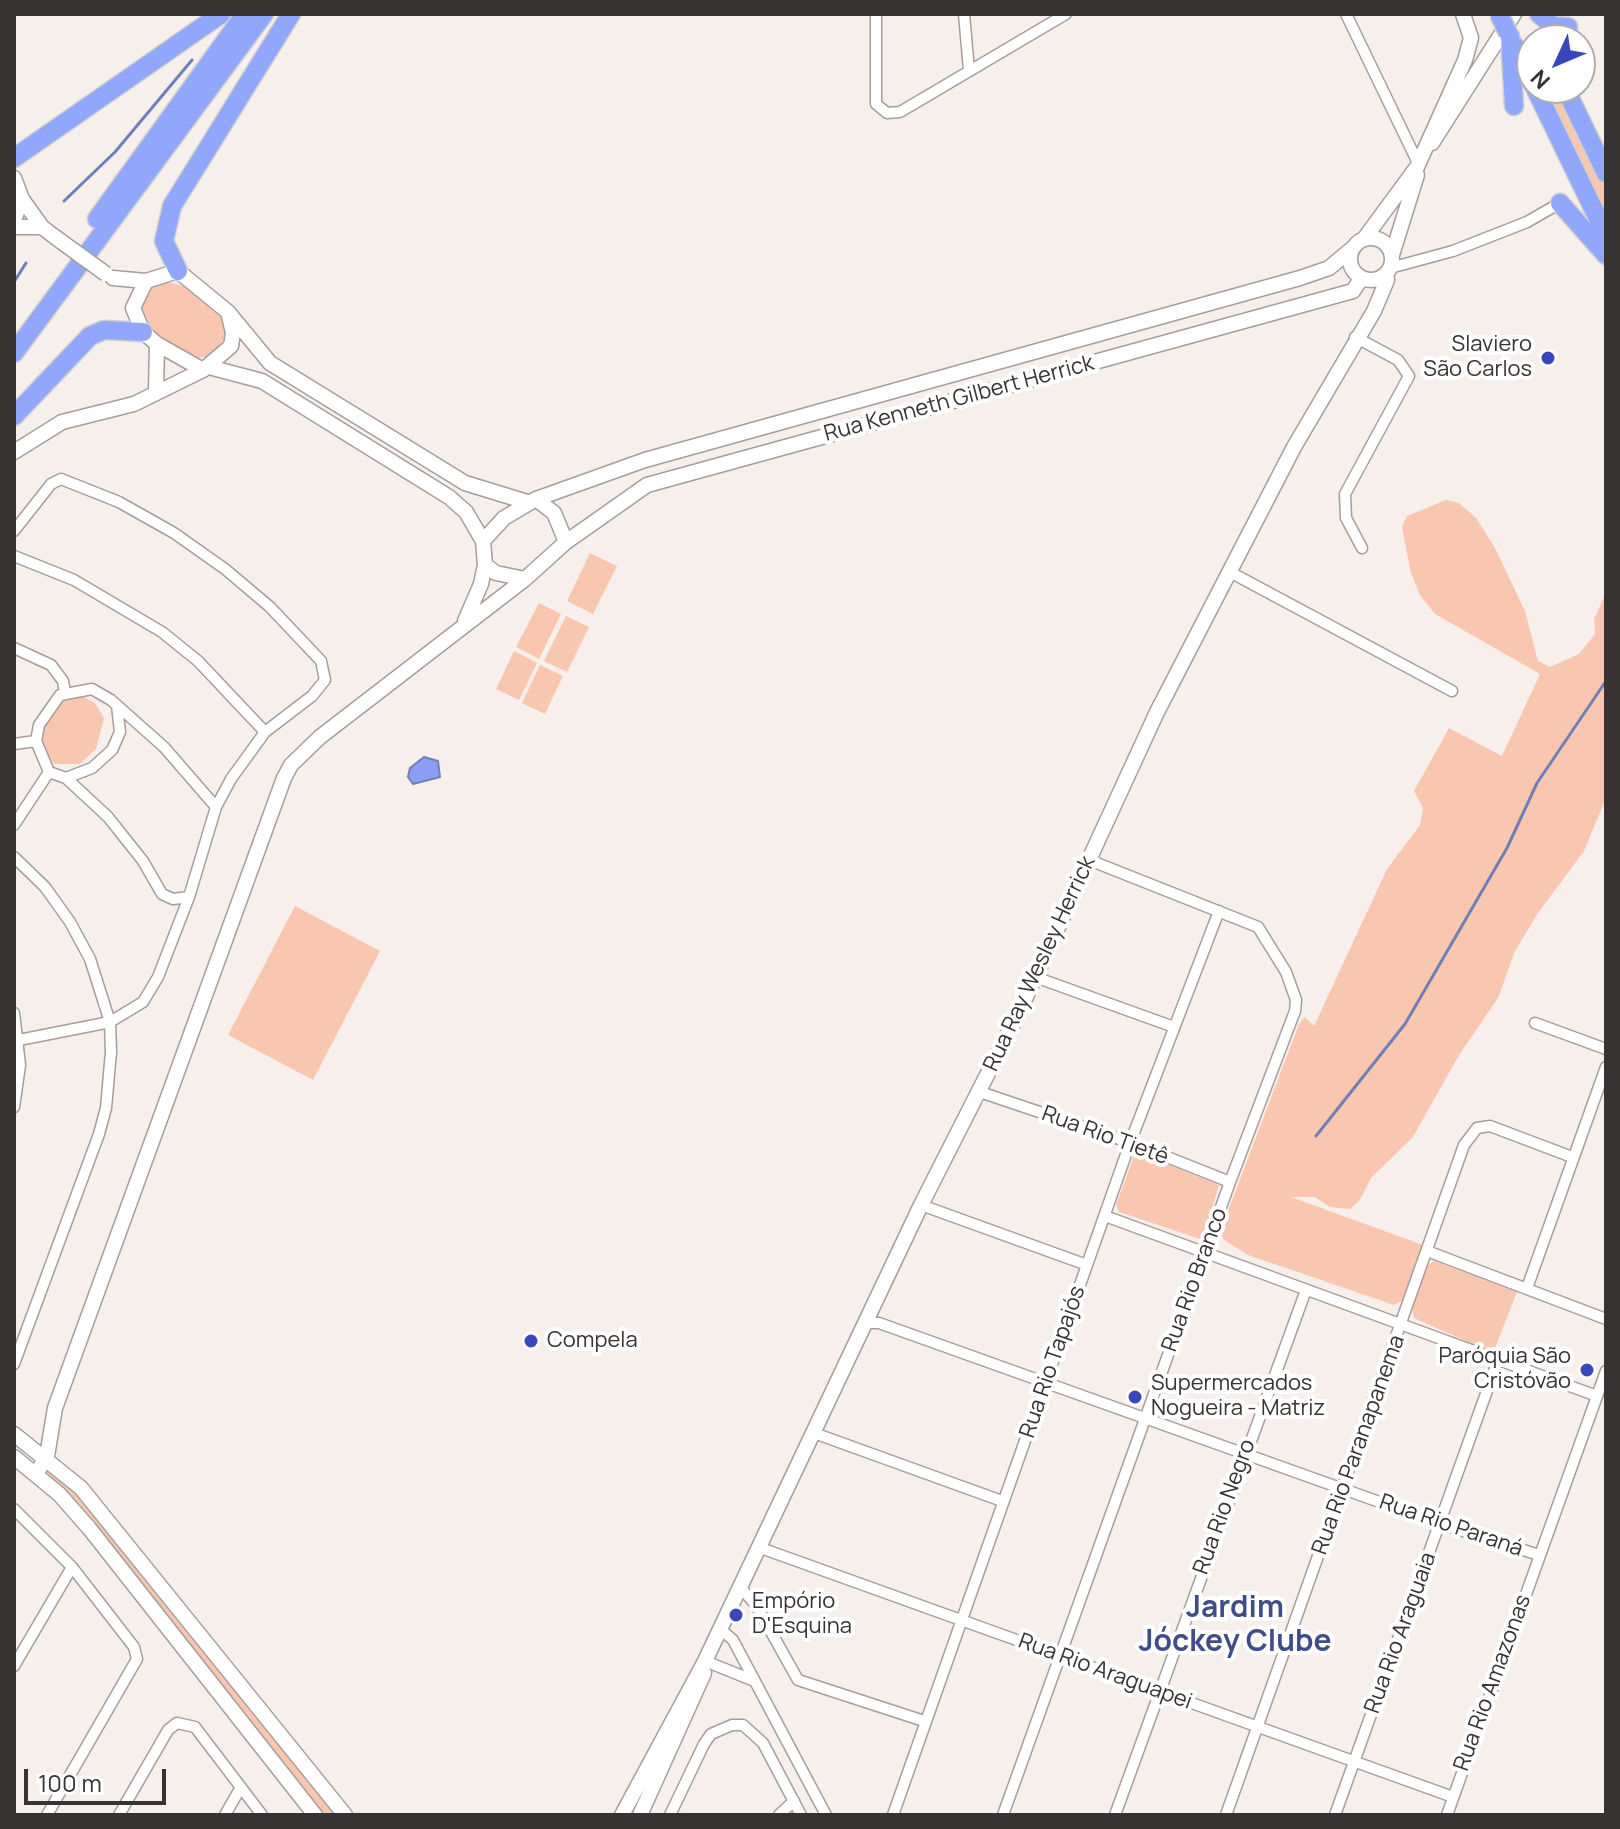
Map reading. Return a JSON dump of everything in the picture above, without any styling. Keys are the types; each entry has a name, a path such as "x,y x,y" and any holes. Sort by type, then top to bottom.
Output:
{"highway":[{"path":"14,158 221,14"},
{"path":"14,334 245,14"},
{"path":"14,353 264,14"},
{"path":"178,271 164,241 172,206 291,14"},
{"path":"1499,14 1516,49"},
{"path":"1509,35 1514,106"},
{"path":"1543,104 1606,235"},
{"path":"1574,104 1606,173"},
{"path":"1560,203 1606,255"},
{"path":"14,416 90,336 104,330 150,338"}],"street":[{"path":"876,14 876,104 887,113 900,112 1060,16"},
{"path":"964,14 969,70"},
{"path":"1346,14 1418,165"},
{"name":"Rua Ray Wesley Herrick","path":"622,1815 705,1661 921,1205 1035,977 1157,712 1358,333 1374,311 1405,221 1418,165 1468,51 1471,38 1463,14"},
{"path":"483,541 492,528 532,500 657,457 1329,268 1358,243 1418,165 1514,14"},
{"path":"14,178 22,199 42,227 109,276 133,308 150,338 156,391"},
{"path":"14,220 22,199"},
{"path":"1361,279 1371,280 1389,266 1453,251 1527,222 1560,203"},
{"path":"14,227 42,227"},
{"path":"1358,243 1384,243 1389,266"},
{"path":"1358,243 1350,262 1361,279 1367,302 1358,333 1398,360 1409,376 1345,494 1346,518 1362,548"},
{"path":"36,1474 47,1456 55,1408 291,765 320,737 525,579 566,542 554,513 532,500 465,483 270,363 228,312 178,271 146,281 109,276"},
{"name":"Rua Kenneth Gilbert Herrick","path":"566,542 647,485 1353,291 1361,279"},
{"path":"133,308 146,281"},
{"path":"14,452 62,422 134,404 206,368 231,346 233,333 228,312"},
{"path":"150,338 206,368 262,381 449,497 466,512 483,541 485,565 481,584 463,625"},
{"path":"14,531 51,484 61,479 119,502 225,569 296,633 325,670 325,680 319,689 265,732 242,761 216,807 189,897 152,990 130,1012 110,1022 16,1040"},
{"path":"14,556 74,580 162,632 209,671 265,732"},
{"path":"485,565 496,573 525,579"},
{"path":"1230,572 1452,691"},
{"path":"14,648 51,665 63,681 65,693"},
{"path":"189,897 173,899 162,894 125,837 66,778 49,772 36,741 48,708 65,693 92,689 117,706 164,747 216,807"},
{"path":"66,778 92,768 112,750 120,732 117,706"},
{"path":"14,744 36,741"},
{"path":"14,825 49,772"},
{"path":"14,857 45,887 70,922 90,959 110,1022 110,1075 99,1134 14,1364"},
{"name":"Rua Rio Branco","path":"1003,1815 1230,1182 1292,1024 1296,1000 1286,972 1258,927 1089,860"},
{"name":"Rua Rio Tapajós","path":"893,1815 1130,1143 1219,911"},
{"path":"1035,977 1174,1027"},
{"path":"14,1013 20,1065 14,1107"},
{"path":"1535,1023 1606,1049"},
{"path":"1527,1288 1606,1067"},
{"name":"Rua Rio Tietê","path":"980,1092 1130,1143 1230,1182"},
{"name":"Rua Rio Paranapanema","path":"1226,1815 1464,1145 1477,1128 1483,1127 1512,1132 1572,1157"},
{"path":"921,1205 1087,1265"},
{"path":"1105,1216 1597,1396"},
{"path":"1427,1251 1606,1319"},
{"name":"Rua Rio Negro","path":"1115,1815 1306,1290"},
{"name":"Rua Rio Paraná","path":"865,1323 879,1323 1441,1524 1539,1555"},
{"name":"Rua Rio Araguaia","path":"1335,1815 1498,1360"},
{"name":"Rua Rio Amazonas","path":"1447,1815 1606,1371"},
{"path":"19,1437 39,1431 55,1408"},
{"path":"814,1433 1002,1501"},
{"path":"19,1437 47,1456 115,1526 345,1815"},
{"path":"19,1437 14,1457 36,1474 89,1528 315,1815"},
{"path":"14,1509 72,1567 134,1647 137,1659 47,1815"},
{"name":"Rua Rio Araguapei","path":"758,1547 1453,1797"},
{"path":"14,1666 72,1567"},
{"path":"740,1587 756,1605 798,1680 924,1721"},
{"path":"719,1628 733,1640 826,1815"},
{"path":"705,1661 753,1682"},
{"name":"Rua Ray Wesley Herrick","path":"640,1815 703,1677 705,1661"},
{"path":"119,1815 168,1730 177,1723 195,1727 262,1815"},
{"path":"670,1815 711,1734 723,1726 743,1725 763,1743 801,1815"},
{"path":"225,1815 241,1787"},
{"path":"779,1815 794,1801"}],"shaded area":[{"path":"1550,104 1568,104 1606,182 1606,221"},
{"path":"163,281 184,286 221,314 227,333 214,355 193,359 146,326 141,306 146,291"},
{"path":"1446,500 1459,503 1476,518 1495,548 1525,611 1538,661 1550,667 1579,654 1595,634 1594,619 1606,593 1606,798 1584,851 1538,913 1515,951 1498,998 1459,1055 1413,1137 1371,1178 1360,1200 1350,1209 1330,1207 1315,1197 1291,1197 1423,1245 1405,1299 1394,1305 1248,1255 1224,1240 1220,1232 1299,1024 1305,1017 1314,1026 1387,869 1420,825 1423,808 1414,791 1449,728 1502,756 1540,674 1435,614 1420,595 1411,573 1402,527 1407,516"},
{"path":"590,553 617,566 593,614 567,601"},
{"path":"539,603 561,614 539,659 516,647"},
{"path":"566,616 589,627 567,672 544,661"},
{"path":"514,651 537,663 519,700 496,689"},
{"path":"540,665 563,676 545,714 522,703"},
{"path":"80,695 95,703 104,718 96,749 80,764 54,764 38,743 46,714 63,698"},
{"path":"295,906 380,951 313,1080 228,1035"},
{"path":"1140,1153 1219,1185 1204,1236 1200,1239 1119,1212 1116,1205 1134,1156"},
{"path":"1434,1261 1517,1292 1493,1353 1414,1318 1412,1309 1427,1266"},
{"path":"51,1469 90,1507 336,1815 325,1815 104,1537 45,1475 44,1470"}],"water":[{"path":"424,757 438,761 440,777 413,784 408,777 410,768"}],"waterway":[{"path":"64,201 115,152 192,60"},
{"path":"14,282 26,263"},
{"path":"1316,1136 1405,1024 1507,848 1537,783 1606,681"}],"place":[{"name":"Slaviero São Carlos","path":"1548,358"},
{"name":"Compela","path":"531,1341"},
{"name":"Paróquia São Cristóvão","path":"1587,1370"},
{"name":"Supermercados Nogueira - Matriz","path":"1135,1397"},
{"name":"Empório D'Esquina","path":"736,1615"}],"district":[{"name":"Jardim Jóckey Clube","path":"1235,1626"}]}
